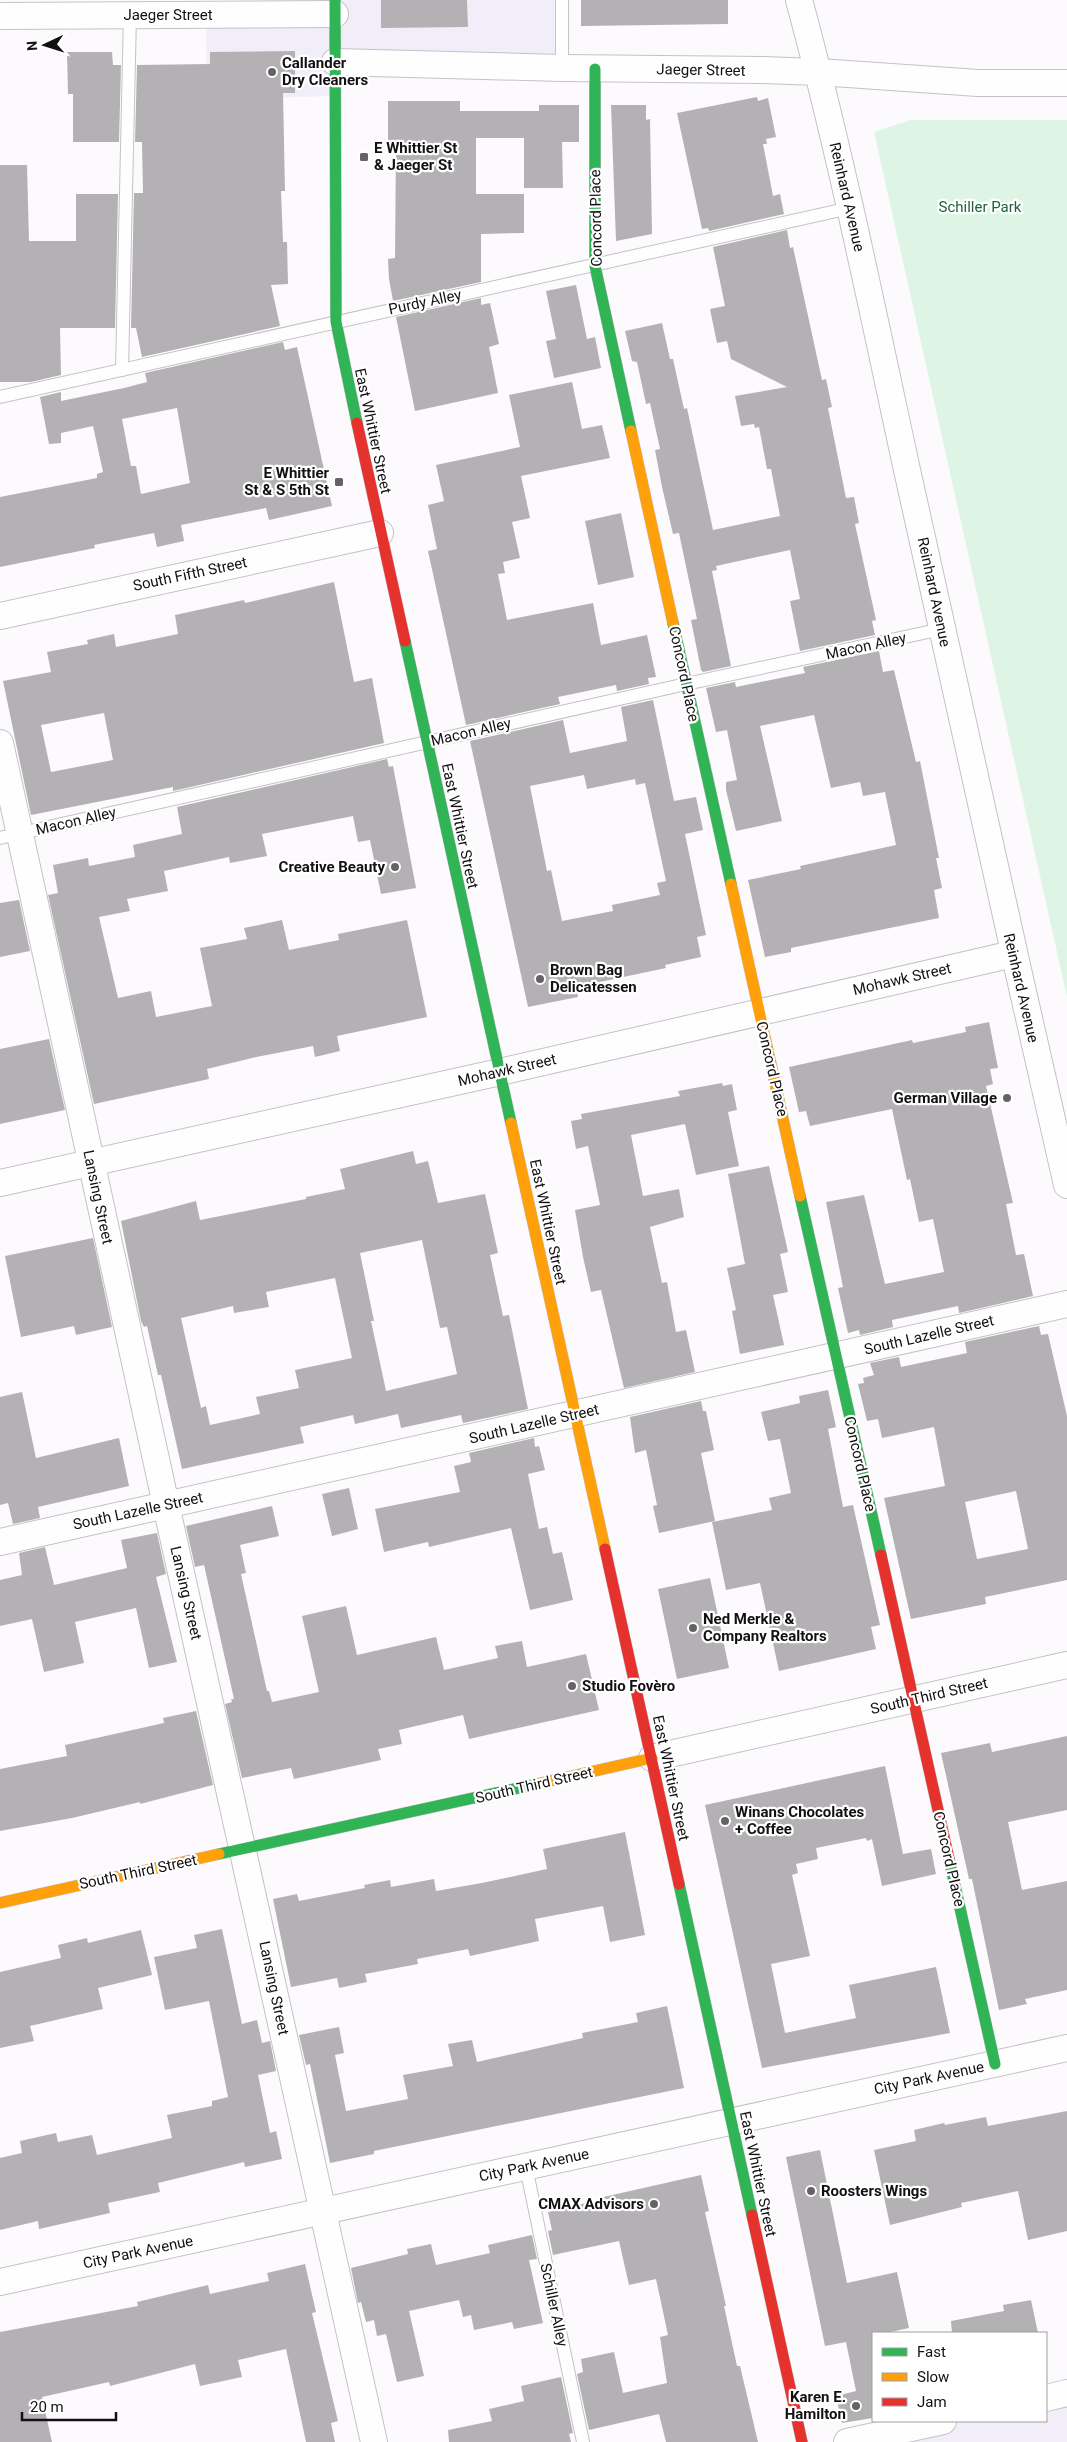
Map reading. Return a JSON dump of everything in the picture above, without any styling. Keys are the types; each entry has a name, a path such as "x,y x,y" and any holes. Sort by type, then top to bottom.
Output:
{"street":[{"name":"Reinhard Avenue","path":"799,0 819,72 850,208 1014,954 1067,1185"},
{"name":"Jaeger Street","path":"0,16 130,15 335,7"},
{"name":"East Whittier Street","path":"335,7 336,322 380,533 802,2442"},
{"name":"Jaeger Street","path":"335,62 595,69 819,72 978,83 1067,83"},
{"name":"Concord Place","path":"595,69 595,266 686,684 995,2064"},
{"name":"South Fifth Street","path":"0,616 380,533"},
{"name":"Lansing Street","path":"0,743 10,836 91,1162 374,2442"},
{"name":"Mohawk Street","path":"0,1183 500,1072 1014,954"},
{"name":"South Lazelle Street","path":"0,1542 1067,1304"},
{"name":"South Third Street","path":"0,1903 1067,1666"},
{"name":"City Park Avenue","path":"0,2282 1067,2048"},
{"path":"1047,2398 1067,2393"},
{"path":"847,2442 938,2422"}],"lane":[{"path":"562,0 562,68"},
{"path":"122,370 130,15"},
{"name":"Purdy Alley","path":"0,398 850,208"},
{"name":"Macon Alley","path":"10,836 686,684 942,629"},
{"name":"Schiller Alley","path":"526,2167 583,2442"}],"shaded area":[{"path":"335,0 562,0 562,68 335,62 335,96 207,99 206,15"},
{"path":"1067,2398 1067,2442 861,2442 956,2422 1047,2422 1047,2403"}],"green space":[{"name":"Schiller Park","path":"911,120 1067,120 1067,997 874,132"}],"building":[{"path":"381,0 467,0 468,27 381,28"},
{"path":"581,0 728,0 728,24 581,26"},
{"path":"295,51 295,93 283,93 285,191 281,191 283,242 287,242 288,284 271,285 280,326 142,357 136,328 131,328 134,193 143,193 142,142 135,142 137,65 210,64 210,52"},
{"path":"67,52 112,52 113,65 121,65 119,142 73,142 73,94 68,94"},
{"path":"757,97 758,101 768,98 776,137 766,139 767,144 763,144 773,196 780,194 784,214 709,231 708,228 702,229 677,113"},
{"path":"388,101 460,101 460,111 539,111 539,105 579,105 579,142 562,142 563,188 524,188 524,138 476,138 476,194 524,194 524,233 481,234 481,282 393,301 388,259 395,258 396,142 388,142"},
{"path":"611,105 646,105 646,120 650,119 652,234 616,241"},
{"path":"0,165 27,165 29,241 76,241 76,194 118,194 115,328 60,328 61,375 31,382 0,382"},
{"path":"787,230 790,248 793,247 822,380 826,379 832,407 828,408 846,498 854,497 859,523 855,524 876,620 872,621 875,635 800,651 790,601 800,599 790,550 716,566 717,570 712,571 731,666 703,672 691,620 697,619 679,533 673,534 662,487 655,450 660,449 650,403 646,404 637,362 632,361 625,331 662,323 670,359 673,359 684,409 687,408 713,530 780,516 771,469 767,469 759,427 755,428 754,424 741,426 735,396 787,387 731,359 727,341 717,343 710,309 725,306 713,247"},
{"path":"576,285 587,339 595,337 601,368 554,378 546,341 556,339 546,291"},
{"path":"481,298 481,305 490,303 499,344 489,347 498,393 415,411 396,317"},
{"path":"283,342 285,350 297,347 332,506 269,520 266,508 181,525 184,541 157,547 154,533 94,545 95,548 0,567 0,497 97,478 97,474 103,472 93,426 61,433 61,443 49,444 40,397 61,392 61,401 124,388 147,382 145,373","holes":["177,408 190,483 141,494 136,466 131,466 122,419"]},
{"path":"572,382 582,429 602,425 610,458 521,476 530,518 512,522 520,558 503,562 505,573 498,574 507,620 593,603 601,645 647,635 656,677 648,678 649,684 617,691 616,685 558,697 560,704 466,725 428,551 437,549 428,505 444,501 436,465 520,447 509,395"},
{"path":"621,513 634,577 598,585 585,521"},
{"path":"334,582 354,682 372,678 384,743 173,791 173,787 31,815 3,681 51,672 47,652 88,644 87,640 114,634 116,647 178,634 175,615 244,600 245,603","holes":["104,713 113,760 51,772 41,725"]},
{"path":"879,651 883,672 894,670 916,762 920,761 939,858 936,858 942,888 934,890 939,918 791,948 791,952 765,957 748,880 801,869 800,866 896,845 885,792 863,796 860,782 831,788 814,715 760,726 782,821 736,831 726,790 726,782 737,780 727,730 716,732 706,688 735,682 736,687 805,673 803,667"},
{"path":"653,700 674,801 696,797 703,830 685,834 706,935 697,937 701,957 665,965 666,968 576,987 578,997 528,1007 470,741 563,720 570,753 627,741 621,707","holes":["584,775 587,789 635,779 636,785 645,783 666,881 657,883 660,895 612,905 613,911 562,921 551,870 547,871 530,786"]},
{"path":"387,759 389,767 393,766 416,888 381,894 370,840 358,842 353,816 262,834 267,856 230,863 229,857 164,871 168,891 127,899 130,911 99,917 118,998 151,991 156,1017 212,1006 200,948 247,939 244,928 282,920 289,950 339,940 338,934 407,920 427,1017 337,1036 340,1051 315,1057 313,1046 252,1058 207,1069 209,1079 94,1104 48,895 58,893 53,865 88,858 89,866 135,857 133,845 182,834 177,807"},
{"path":"19,900 30,951 0,957 0,903"},
{"path":"989,1022 998,1068 990,1069 993,1084 986,1086 1013,1203 1006,1204 1016,1255 1024,1254 1033,1296 959,1313 958,1306 892,1320 893,1327 860,1335 859,1330 848,1333 838,1288 843,1287 826,1202 864,1195 885,1284 944,1272 933,1219 919,1222 910,1179 907,1180 892,1109 810,1126 806,1111 799,1112 789,1067 912,1040 913,1043 966,1032 965,1027"},
{"path":"49,1039 65,1110 0,1124 0,1049"},
{"path":"722,1083 723,1086 732,1084 737,1110 728,1112 739,1166 696,1175 685,1124 631,1135 643,1196 679,1189 684,1217 650,1227 662,1283 667,1282 676,1332 686,1330 695,1372 624,1388 601,1290 591,1292 583,1257 575,1210 600,1205 588,1146 576,1149 571,1121 582,1119 581,1114 680,1096 678,1091"},
{"path":"413,1151 416,1164 428,1161 438,1203 485,1194 498,1253 490,1255 503,1316 509,1315 528,1409 463,1423 461,1415 401,1428 398,1414 355,1424 353,1415 300,1427 304,1443 182,1469 161,1375 158,1375 147,1326 144,1327 141,1321 121,1221 196,1201 200,1220 306,1199 306,1197 345,1189 340,1169","holes":["422,1240 440,1328 447,1327 457,1374 386,1391 371,1321 374,1321 360,1253","335,1278 352,1358 295,1370 299,1388 256,1397 260,1414 210,1425 206,1406 201,1408 181,1318 233,1306 234,1313 269,1307 266,1292"]},
{"path":"769,1166 788,1252 780,1254 788,1292 773,1295 784,1345 740,1354 732,1311 736,1310 727,1268 745,1264 728,1174"},
{"path":"93,1238 112,1327 76,1335 74,1326 21,1337 5,1256"},
{"path":"1039,1326 1041,1335 1048,1334 1067,1416 1067,1580 985,1597 986,1604 911,1619 884,1498 945,1486 934,1427 882,1438 878,1419 867,1421 858,1384 864,1383 863,1378 874,1375 870,1363 899,1357 901,1367 967,1353 965,1342","holes":["1016,1491 1028,1549 977,1559 965,1502"]},
{"path":"828,1390 836,1427 828,1429 843,1507 853,1505 880,1625 871,1627 876,1649 779,1671 760,1583 726,1590 712,1522 772,1510 769,1498 791,1493 780,1439 768,1441 761,1412 800,1403 799,1396"},
{"path":"22,1392 36,1458 119,1438 129,1486 38,1507 40,1518 13,1524 8,1503 0,1505 0,1397"},
{"path":"701,1401 703,1411 706,1411 714,1450 701,1453 715,1521 659,1533 653,1506 657,1505 646,1450 635,1453 630,1417"},
{"path":"534,1438 535,1447 539,1446 545,1470 528,1474 539,1529 547,1527 553,1554 562,1552 573,1600 530,1610 511,1528 429,1547 428,1542 384,1552 375,1509 460,1492 454,1466 471,1462 469,1453"},
{"path":"349,1488 358,1529 332,1536 322,1494"},
{"path":"272,1506 279,1536 240,1545 246,1573 241,1574 267,1691 269,1691 272,1702 319,1692 302,1616 346,1606 357,1655 436,1637 444,1670 498,1658 495,1646 522,1641 527,1667 586,1654 599,1710 469,1739 463,1715 399,1730 402,1744 378,1749 381,1760 294,1779 291,1768 242,1778 225,1704 232,1702 231,1699 234,1699 204,1565 195,1567 186,1526"},
{"path":"157,1533 166,1574 156,1577 177,1662 149,1668 136,1608 75,1622 84,1663 44,1672 32,1619 0,1626 0,1580 22,1575 19,1553 45,1547 54,1585 127,1568 121,1540"},
{"name":"Ned Merkle & Company Realtors","path":"710,1578 729,1668 677,1679 658,1589"},
{"path":"196,1711 213,1785 140,1804 140,1802 72,1818 0,1831 0,1769 67,1756 65,1745 164,1723 163,1718"},
{"path":"1067,1736 1067,1810 1008,1822 1022,1890 1067,1881 1067,1990 1025,1999 1027,2004 999,2010 972,1879 969,1879 941,1753 990,1743 992,1752"},
{"path":"885,1766 903,1854 931,1849 936,1874 882,1886 872,1839 867,1841 866,1838 816,1848 818,1859 796,1864 798,1873 792,1875 810,1956 771,1964 785,2033 856,2018 849,1985 936,1967 950,2033 762,2068 705,1805"},
{"path":"625,1832 645,1935 610,1942 603,1906 535,1919 539,1941 470,1956 468,1949 417,1959 418,1964 365,1974 367,1982 339,1988 337,1978 291,1987 273,1899 297,1894 299,1901 365,1888 364,1885 390,1880 391,1887 434,1879 436,1891 482,1883 547,1869 543,1849"},
{"path":"222,1929 242,2024 257,2020 262,2043 270,2041 276,2071 258,2075 270,2133 276,2131 282,2159 245,2167 244,2162 158,2183 160,2192 108,2203 110,2213 39,2229 38,2221 0,2230 0,2158 22,2153 20,2141 56,2133 58,2142 92,2135 97,2155 172,2138 167,2115 212,2106 212,2101 228,2097 209,2001 165,2010 154,1957 197,1948 194,1935"},
{"path":"141,1930 152,1975 98,1988 103,2009 30,2026 34,2041 0,2048 0,1972 61,1958 58,1945 87,1938 88,1943"},
{"path":"667,2006 684,2088 374,2151 374,2154 330,2163 310,2064 306,2065 299,2035 339,2027 344,2053 335,2055 346,2111 408,2099 403,2075 453,2066 448,2044 472,2040 477,2062 583,2038 582,2033 638,2022 636,2013"},
{"path":"1067,2111 1067,2231 1028,2240 1018,2191 961,2203 962,2207 890,2225 874,2150 916,2141 914,2130 944,2123 945,2125 986,2117 988,2126"},
{"path":"820,2150 847,2283 897,2272 909,2328 891,2332 872,2332 872,2418 842,2423 836,2396 856,2391 846,2342 825,2346 786,2157"},
{"path":"701,2175 709,2211 705,2212 726,2306 724,2306 737,2366 740,2366 758,2442 666,2442 659,2414 589,2430 577,2374 583,2372 581,2359 614,2352 623,2393 667,2383 660,2337 668,2335 656,2279 629,2285 619,2241 553,2255 548,2231 552,2230 548,2212 599,2200 599,2198"},
{"path":"532,2235 537,2259 529,2260 543,2323 514,2329 512,2322 474,2330 471,2315 463,2317 459,2300 409,2311 424,2376 397,2382 386,2334 377,2336 374,2320 366,2322 361,2302 358,2303 351,2268 408,2254 407,2249 431,2244 436,2265 490,2253 488,2245"},
{"path":"305,2264 316,2312 312,2313 338,2421 331,2423 335,2442 306,2442 286,2349 238,2360 242,2377 200,2386 195,2364 110,2386 109,2382 42,2397 52,2442 0,2442 0,2332 138,2306 137,2302 208,2285 210,2294 269,2281 267,2273"},
{"path":"1031,2300 1038,2332 952,2332 951,2321 1004,2311 1003,2305"},
{"path":"561,2377 573,2433 569,2434 571,2442 449,2442 448,2430 492,2421 489,2409 524,2401 521,2386"}],"traffic: fast":[{"path":"335,0 336,322 357,423"},
{"path":"595,69 595,266 631,431"},
{"path":"673,623 731,884"},
{"path":"405,641 511,1123"},
{"path":"800,1196 881,1555"},
{"path":"219,1854 537,1784"},
{"path":"949,1859 995,2064"},
{"path":"679,1884 752,2215"}],"traffic: slow":[{"path":"631,431 673,623"},
{"path":"731,884 800,1196"},
{"path":"511,1123 605,1549"},
{"path":"537,1784 652,1758"},
{"path":"0,1903 219,1854"}],"traffic: jam":[{"path":"357,423 405,641"},
{"path":"605,1549 679,1884"},
{"path":"881,1555 949,1859"},
{"path":"752,2215 802,2442"}],"place":[{"name":"Callander Dry Cleaners","path":"272,72"},
{"name":"E Whittier St & Jaeger St","path":"364,157"},
{"name":"E Whittier St & S 5th St","path":"339,482"},
{"name":"Creative Beauty","path":"395,867"},
{"name":"Brown Bag Delicatessen","path":"540,979"},
{"name":"German Village","path":"1007,1098"},
{"name":"Ned Merkle & Company Realtors","path":"693,1628"},
{"name":"Studio Fovèro","path":"572,1686"},
{"name":"Winans Chocolates + Coffee","path":"725,1821"},
{"name":"Roosters Wings","path":"811,2191"},
{"name":"CMAX Advisors","path":"654,2204"},
{"name":"Karen E. Hamilton","path":"856,2406"}]}
